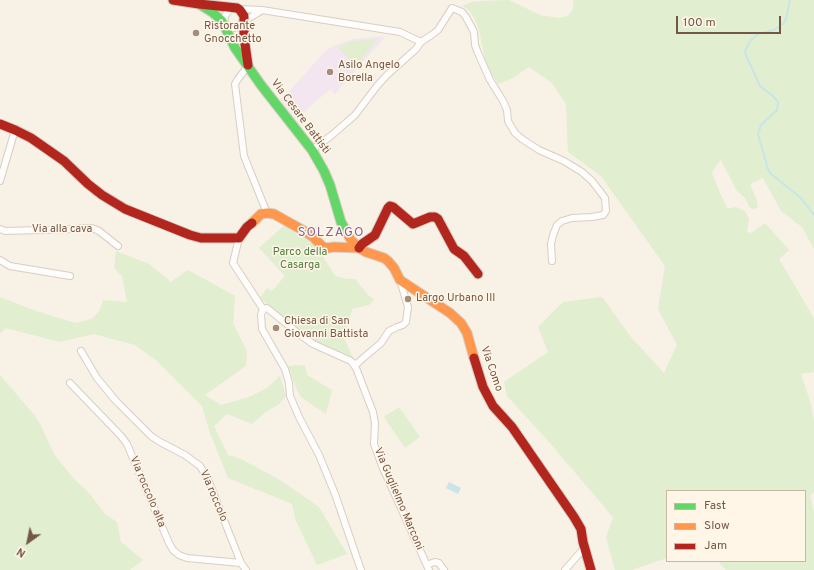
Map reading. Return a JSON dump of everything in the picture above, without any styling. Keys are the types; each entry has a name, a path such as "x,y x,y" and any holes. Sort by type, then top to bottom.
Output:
{"street":[{"path":"173,0 262,10 400,32 421,42"},
{"path":"199,2 224,24 231,28 239,26 244,21 262,10"},
{"path":"235,8 242,12 244,21"},
{"path":"224,24 225,16 235,8"},
{"path":"312,150 354,115 382,81 416,49 421,42 438,30 452,8 462,12 474,32 475,45 478,53 490,80 503,101 507,110 508,121 515,133 539,150 564,161 582,172 592,181 605,198 606,211 603,215 572,218 562,221 557,225 551,244 552,261"},
{"name":"Via Cesare Battisti","path":"244,21 244,37 248,66"},
{"name":"Via Cesare Battisti","path":"224,24 235,48 261,85 312,150 330,185 341,222 351,240 360,248"},
{"path":"248,66 235,84 244,156 267,213"},
{"path":"0,124 31,138 64,161 102,195 125,209 201,238 239,238"},
{"path":"0,181 15,130"},
{"path":"263,310 233,263 239,238 247,227 261,214 274,214 306,232 323,247 328,248 360,248 362,244 375,235 390,206 413,224 426,218 435,217 438,219 454,249 464,256 478,274"},
{"name":"Via alla cava","path":"0,229 5,231 95,228 118,246"},
{"name":"Via Como","path":"360,248 388,261 394,268 400,280 450,313 464,328 467,333 487,396 493,406 512,427 574,517 581,529 591,570"},
{"path":"0,260 10,266 70,276"},
{"path":"263,310 267,308 271,310 313,344 354,364 358,363 381,343 389,331 403,325 406,322 408,306 400,280"},
{"path":"263,310 261,314 262,329 285,369 289,383 290,396 319,456 335,494 361,570"},
{"name":"Via roccolo","path":"82,352 97,378 116,401 145,430 160,442 185,455 200,466 207,477 241,564 246,570"},
{"name":"Via Guglielmo Marconi","path":"354,364 373,412 375,423 374,444 382,466 428,568"},
{"name":"Via roccolo alta","path":"70,383 127,444 168,543 173,550 179,555 187,558 241,564"},
{"path":"565,570 585,547"},
{"name":"Via Guglielmo Marconi","path":"428,568 429,564 435,562 444,570"}],"shaded area":[{"name":"Asilo Angelo Borella","path":"386,36 335,94 330,89 296,119 281,100 332,46 354,39"}],"green space":[{"path":"509,0 540,15 559,18 570,14 573,9 574,0 814,0 814,249 802,227 781,211 763,178 750,184 758,207 754,209 750,208 745,198 737,191 721,160 712,173 727,209 736,207 745,211 749,219 747,232 751,233 765,223 789,250 779,259 814,318 814,372 801,374 812,409 814,422 814,492 810,496 814,511 814,570 726,570 719,562 806,562 806,490 666,490 666,558 631,570 615,570 606,537 613,518 549,442 507,396 504,382 548,352 538,327 563,302 602,297 631,337 664,373 677,345 658,309 665,266 601,176 568,152 566,104 552,83 529,67 511,79 498,84 486,64 479,30 474,18 469,10 462,6 472,2"},
{"path":"378,39 357,66 337,47 353,41"},
{"name":"Parco della Casarga","path":"285,225 311,239 325,251 322,255 335,276 355,279 370,297 374,299 369,305 352,309 344,338 354,360 314,342 260,298 267,288 272,291 285,276 259,248"},
{"path":"116,251 149,264 171,282 188,270 235,296 233,323 247,351 246,366 205,395 221,405 249,397 267,388 280,376 286,396 278,405 267,411 252,424 227,414 214,426 228,455 241,459 280,480 319,507 347,554 317,565 296,521 292,504 228,478 210,433 202,406 157,361 135,345 94,334 60,342 6,328 0,334 0,297 36,311 75,323 92,319 100,310 103,300 127,302 122,276 114,268"},
{"path":"305,365 307,375 332,390 326,414 301,397 297,390 288,366"},
{"path":"0,375 35,416 54,454 73,478 89,493 105,514 117,522 121,542 143,560 130,570 0,570"},
{"path":"399,407 420,437 405,448 384,417"}],"water":[{"path":"449,482 461,488 458,494 446,488"}],"waterway":[{"path":"790,0 786,19 783,24 774,30 758,34 750,41 745,53 760,86 778,102 777,110 761,125 758,134 768,169 771,174 800,197 814,215"}],"traffic: fast":[{"path":"199,4 212,12 222,21 235,48 261,85 312,150 330,185 341,222 347,233"}],"traffic: slow":[{"path":"252,223 261,214 274,214 306,232 323,247 359,248"},
{"path":"347,233 351,240 359,248 384,258 394,268 400,280 450,313 461,323 467,333 474,358"}],"traffic: jam":[{"path":"173,0 237,8 240,10 244,16 244,37 248,65"},
{"path":"0,124 31,138 64,161 102,195 125,209 190,235 201,238 239,238 252,223"},
{"path":"359,248 362,244 375,235 390,206 413,224 430,217 435,217 438,219 454,249 464,256 478,274"},
{"path":"474,358 483,387 493,406 512,427 581,529 591,570"}],"place":[{"name":"Ristorante Gnocchetto","path":"196,33"},
{"name":"Asilo Angelo Borella","path":"330,72"},
{"name":"Largo Urbano III","path":"408,299"},
{"name":"Chiesa di San Giovanni Battista","path":"276,328"}],"district":[{"name":"SOLZAGO","path":"331,233"}]}
